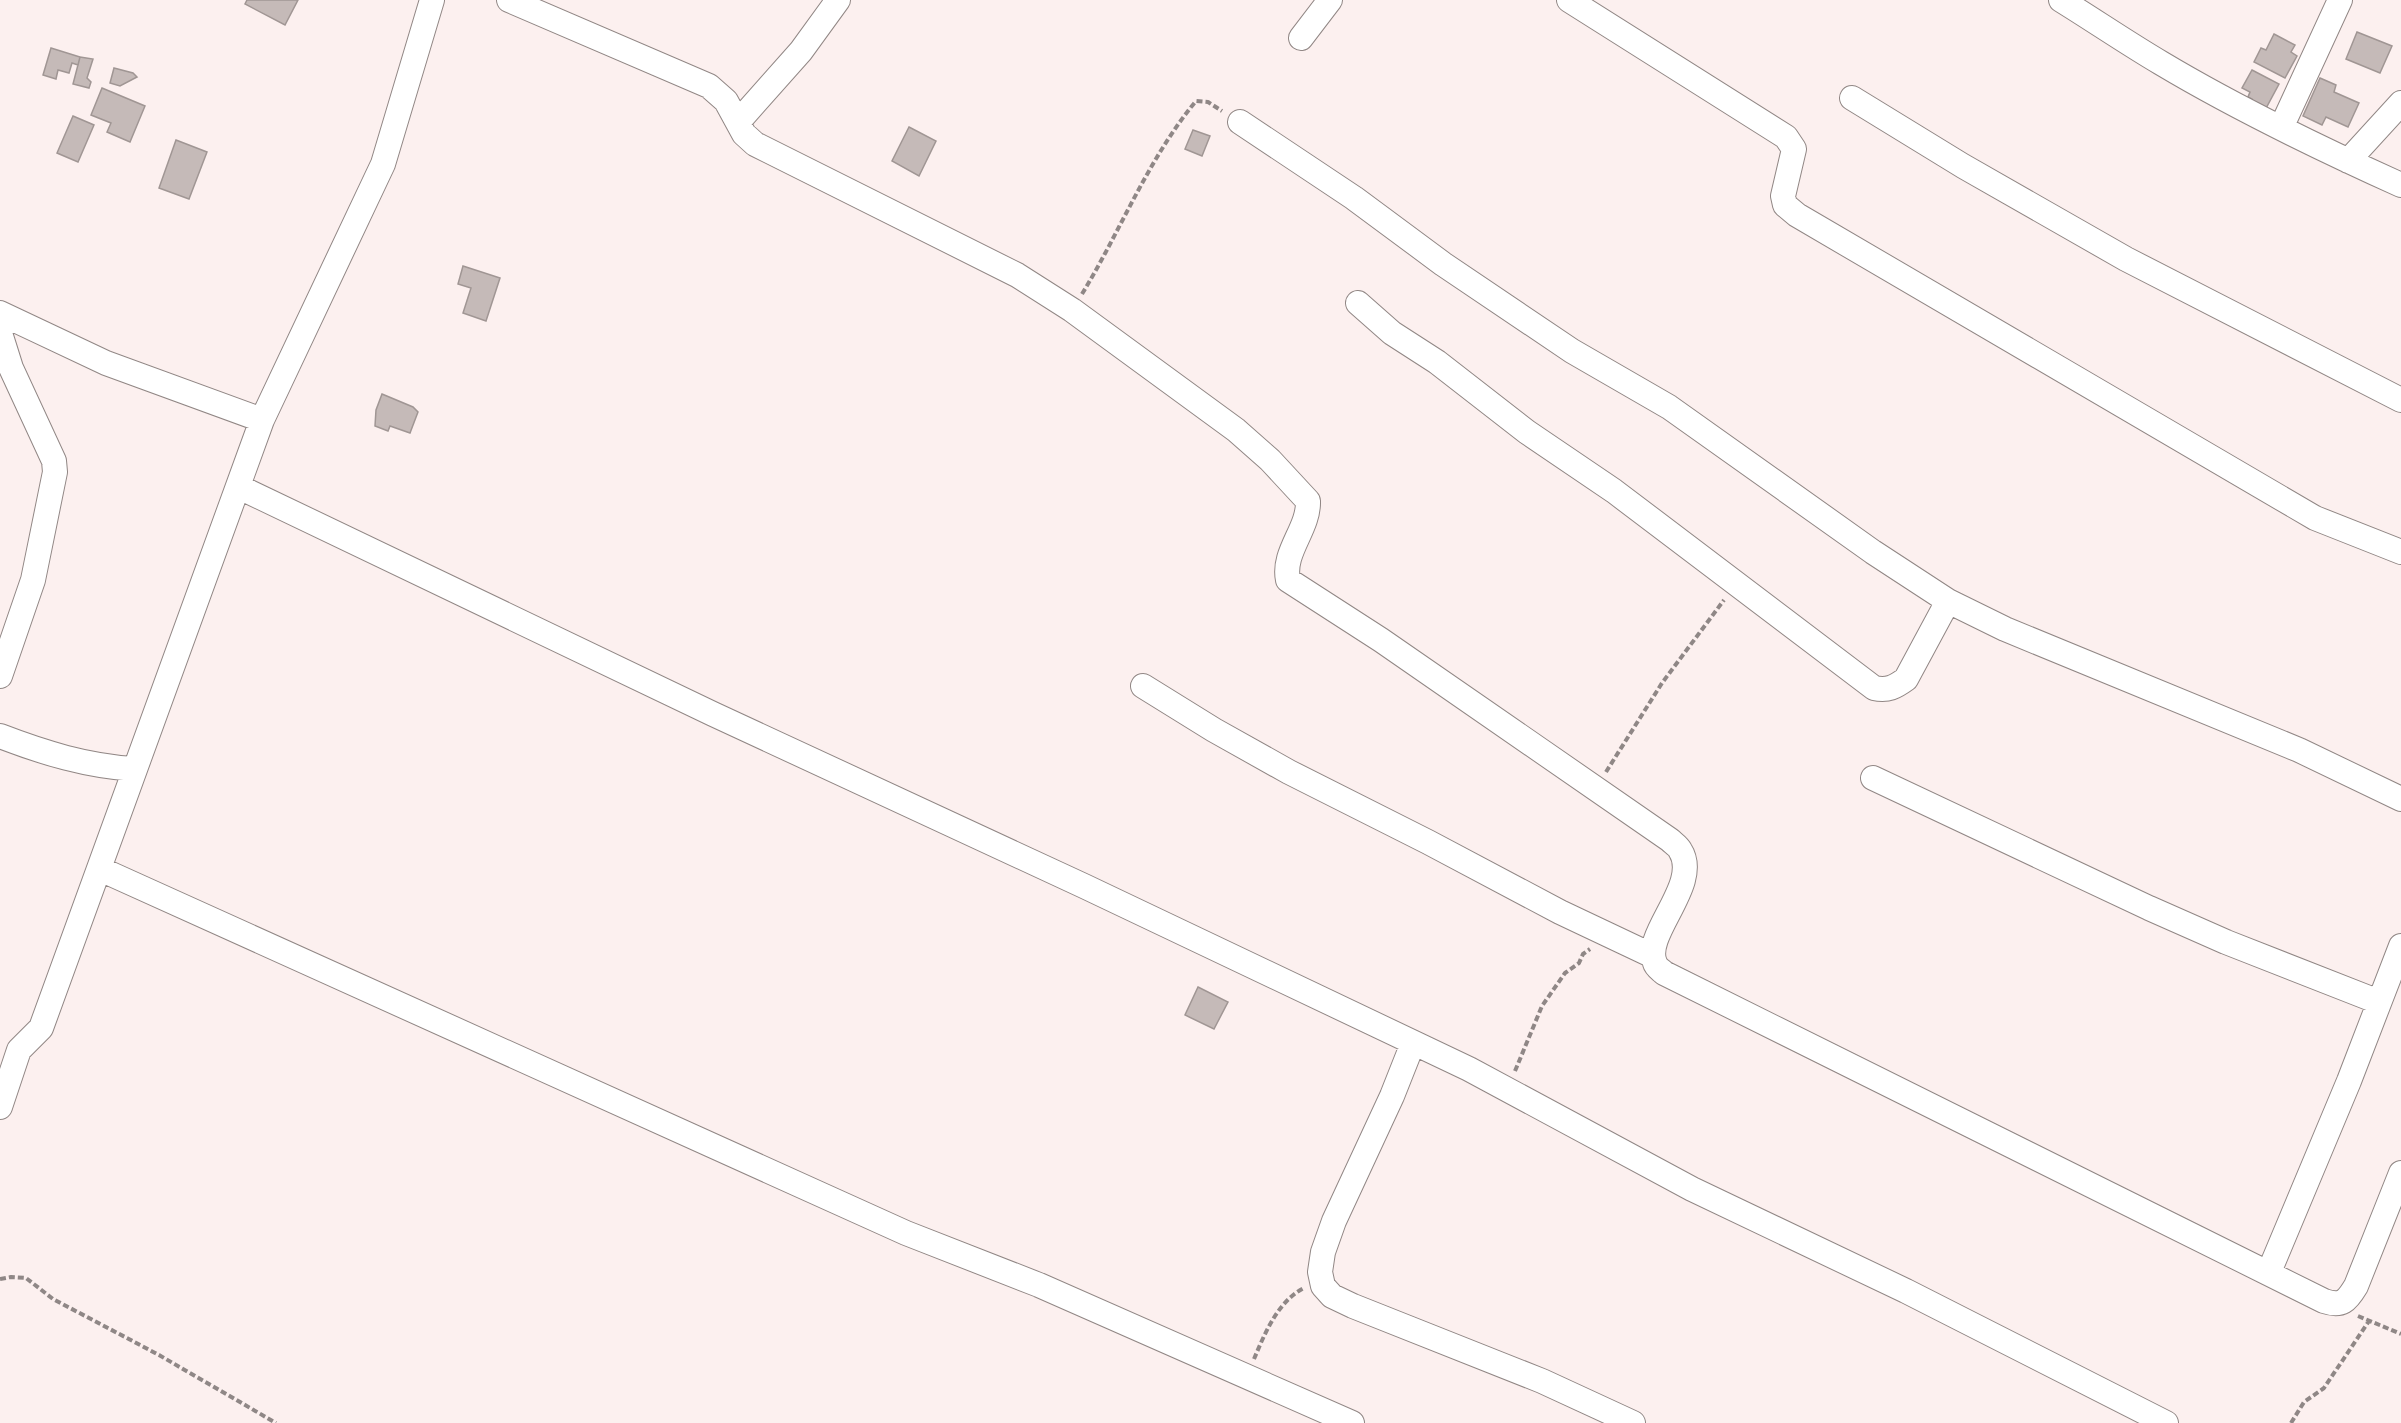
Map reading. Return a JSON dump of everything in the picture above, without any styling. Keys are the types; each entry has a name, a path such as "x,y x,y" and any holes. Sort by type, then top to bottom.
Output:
{"street":[{"path":"0,1107 6,1065 41,1028 262,420 383,164 432,0"},
{"path":"509,0 709,86 726,101 744,134 755,144 1017,275 1072,310 1236,430 1308,501 1308,507 1286,570 1288,580 1381,640 1594,786 1681,850 1684,863 1683,879 1655,943 1653,956 1655,965 1664,973 2336,1305 2347,1301 2356,1286 2401,1173"},
{"path":"738,122 801,51 838,0"},
{"path":"1301,38 1330,0"},
{"path":"1569,0 1786,137 1794,148 1783,196 1785,205 1797,215 2315,518 2401,552"},
{"path":"2061,0 2160,63 2281,128 2401,185"},
{"path":"2281,128 2340,0"},
{"path":"1852,98 1953,161 2126,259 2401,400"},
{"path":"2348,161 2401,103"},
{"path":"1240,122 1344,191 1443,264 1572,351 1670,407 1873,552 1948,602 2005,629 2299,750 2401,799"},
{"path":"1358,303 1392,333 1437,362 1527,432 1614,491 1874,688 1884,690 1906,679 1948,602"},
{"path":"0,313 106,363 262,420"},
{"path":"0,333 11,368 54,461 55,472 33,580 0,676"},
{"path":"239,487 723,719 1469,1070 1692,1189 1906,1291 2166,1423"},
{"path":"1143,686 1214,730 1289,772 1653,956"},
{"path":"0,736 78,762 134,769"},
{"path":"1873,778 2193,927 2379,1002"},
{"path":"100,869 895,1228 1039,1285 1352,1423"},
{"path":"2269,1272 2349,1081 2401,946"},
{"path":"1413,1043 1392,1096 1334,1221 1323,1252 1320,1272 1323,1286 1332,1296 1353,1306 1542,1381 1633,1423"}],"path":[{"path":"1072,310 1159,152 1196,101 1208,102 1240,122"},
{"path":"1594,786 1609,769 1662,683 1738,584"},
{"path":"1506,1090 1542,1006 1554,987 1565,973 1578,963 1583,954 1612,937"},
{"path":"0,1279 11,1276 26,1278 53,1299 159,1355 276,1423"},
{"path":"1247,1376 1261,1343 1287,1300 1293,1293 1322,1279"},
{"path":"2336,1305 2401,1334"},
{"path":"2291,1423 2304,1402 2324,1388 2369,1321"}],"building":[{"path":"247,0 298,0 285,25 245,4"},
{"path":"2357,32 2392,46 2380,73 2346,59"},
{"path":"2274,34 2295,45 2291,52 2297,56 2285,78 2254,62 2261,48 2266,50"},
{"path":"51,48 80,57 78,65 72,63 69,73 58,70 56,79 43,75"},
{"path":"80,57 93,59 87,78 91,82 89,88 73,84"},
{"path":"114,68 133,73 137,77 120,86 110,83"},
{"path":"2252,70 2279,84 2264,112 2250,104 2252,99 2248,97 2250,92 2242,88"},
{"path":"2320,78 2336,85 2334,92 2359,103 2348,127 2326,117 2322,125 2303,116"},
{"path":"102,88 145,106 130,142 107,132 111,123 91,115"},
{"path":"73,116 94,125 78,162 57,153"},
{"path":"909,127 936,141 919,176 892,161"},
{"path":"1193,130 1210,136 1202,156 1185,149"},
{"path":"176,140 207,152 189,199 159,188"},
{"path":"463,266 500,278 486,321 463,313 471,288 458,284"},
{"path":"382,394 413,407 418,412 410,433 390,426 388,431 375,426 376,410"},
{"path":"1198,987 1228,1002 1214,1029 1185,1015"}]}
